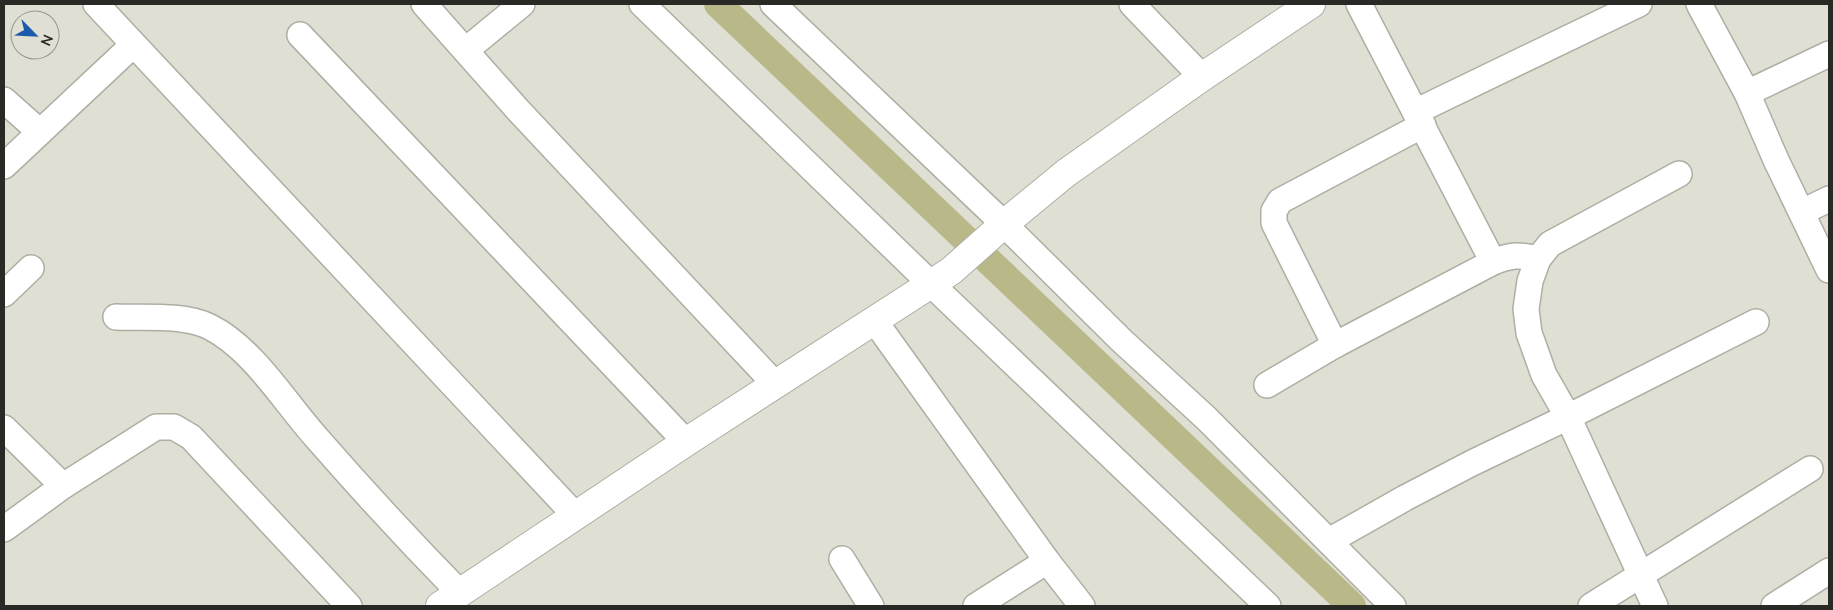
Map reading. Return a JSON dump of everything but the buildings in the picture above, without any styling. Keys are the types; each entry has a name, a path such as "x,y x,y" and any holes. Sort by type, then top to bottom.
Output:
{"street":[{"path":"96,4 576,516"},
{"path":"424,4 518,110 775,384"},
{"path":"466,50 522,4"},
{"path":"642,4 941,278 1268,606"},
{"path":"774,4 997,230 1206,418 1393,606"},
{"path":"1132,4 1202,77"},
{"path":"116,317 188,320 209,326 247,354 382,513 450,600 686,442 941,278 1066,174 1202,77 1311,4"},
{"path":"1360,4 1492,262"},
{"path":"1335,345 1274,223 1274,211 1280,201 1419,119 1639,4"},
{"path":"1699,4 1747,93 1776,160 1829,270"},
{"path":"300,35 686,442"},
{"path":"4,166 134,45"},
{"path":"1747,93 1829,54"},
{"path":"4,100 40,132"},
{"path":"1655,606 1568,418 1544,375 1529,333 1526,310 1530,281 1538,259 1550,244 1679,174"},
{"path":"1802,212 1829,199"},
{"path":"1267,385 1335,345 1492,262 1506,257 1521,255 1538,259"},
{"path":"4,294 31,268"},
{"path":"874,320 1047,561 1082,606"},
{"path":"1329,541 1405,498 1568,418 1756,322"},
{"path":"4,529 63,486 156,427 174,426 191,437 349,606"},
{"path":"4,428 63,486"},
{"path":"1591,606 1810,469"},
{"path":"842,559 871,606"},
{"path":"976,606 1047,561"},
{"path":"1774,606 1829,571"}],"waterway":[{"path":"718,4 1352,606"}]}
